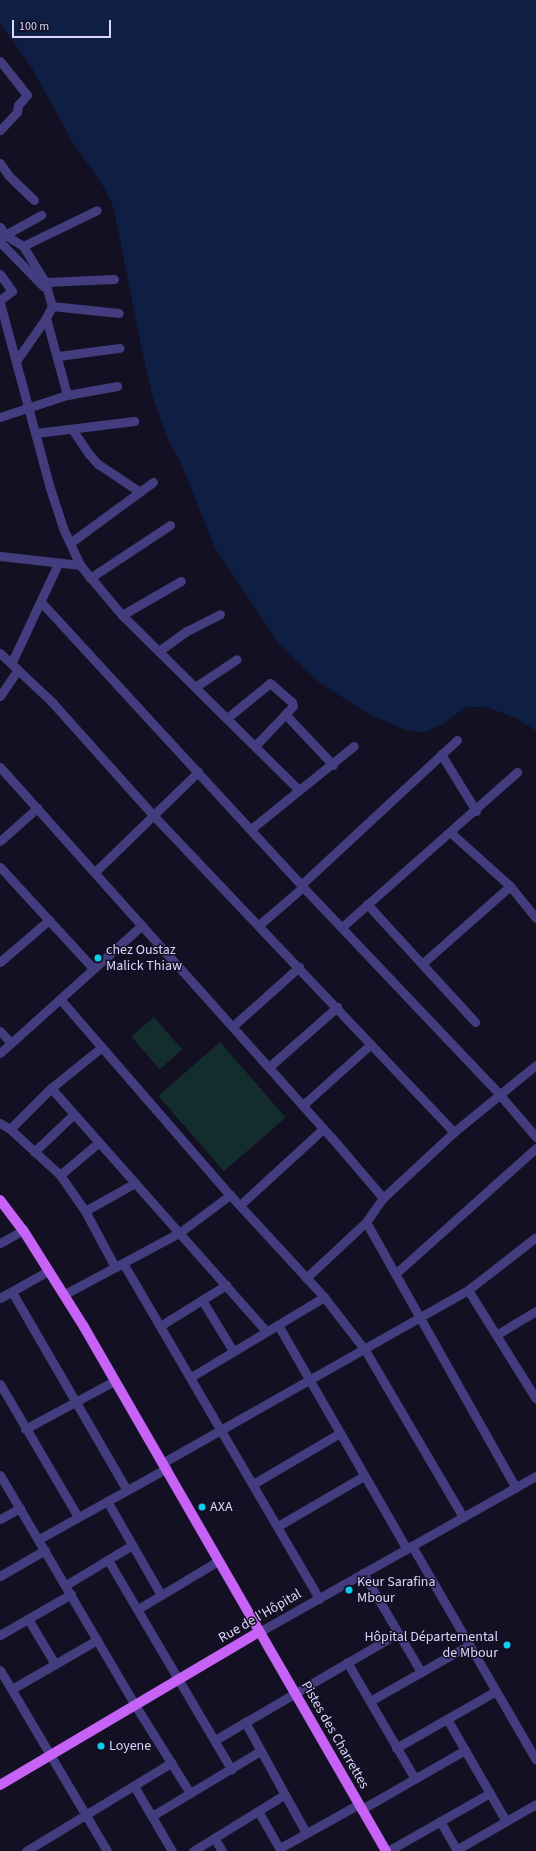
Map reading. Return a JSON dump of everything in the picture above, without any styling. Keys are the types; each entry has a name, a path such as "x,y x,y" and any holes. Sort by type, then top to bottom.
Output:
{"main road":[{"name":"Pistes des Charrettes","path":"0,1200 23,1230 64,1294 165,1465 218,1561 387,1851"},
{"name":"Rue de l'Hôpital","path":"1,1781 51,1755 259,1632"}],"street":[{"path":"0,61 27,95 18,105 17,112 0,130"},
{"path":"0,163 8,175 34,200"},
{"path":"23,246 96,210"},
{"path":"1,235 41,215"},
{"path":"1,235 23,246 46,282 48,296"},
{"path":"1,235 41,283 52,306 46,318 16,362"},
{"path":"0,274 12,291 0,300"},
{"path":"46,282 114,279"},
{"path":"0,303 50,488 70,543 80,565 122,615 299,790"},
{"path":"52,306 119,313"},
{"path":"46,318 58,356 67,395"},
{"path":"58,356 119,348"},
{"path":"0,417 67,395 117,386"},
{"path":"36,433 134,421"},
{"path":"72,428 88,453 98,464 140,492"},
{"path":"70,543 154,482"},
{"path":"90,578 170,525"},
{"path":"0,556 58,564 80,565"},
{"path":"0,696 15,665 58,564"},
{"path":"122,615 181,581"},
{"path":"41,602 302,886 499,1094 536,1137"},
{"path":"159,651 187,631 220,614"},
{"path":"0,653 15,665 51,701 153,815 337,1007 454,1132"},
{"path":"195,687 238,659"},
{"path":"227,718 270,683 294,704 255,746"},
{"path":"285,714 333,765"},
{"path":"259,925 457,740"},
{"path":"251,829 299,790 333,765 354,746"},
{"path":"441,754 476,811"},
{"path":"0,767 233,1026 383,1198"},
{"path":"95,872 198,772"},
{"path":"342,927 476,811 517,772"},
{"path":"0,841 38,808"},
{"path":"450,832 510,886 536,918"},
{"path":"0,867 94,968"},
{"path":"423,963 510,886"},
{"path":"367,904 423,963 475,1022"},
{"path":"1,959 49,920"},
{"path":"0,1053 142,925"},
{"path":"233,1026 299,967"},
{"path":"60,999 230,1195 324,1297 366,1350 463,1517"},
{"path":"269,1067 337,1007"},
{"path":"0,1031 11,1043"},
{"path":"303,1105 371,1044"},
{"path":"10,1129 51,1088 102,1047"},
{"path":"306,1278 366,1222 383,1198 454,1132 536,1065"},
{"path":"51,1088 73,1115 266,1331"},
{"path":"34,1152 73,1115"},
{"path":"0,1123 10,1129 60,1175 85,1211 160,1326 191,1377 220,1431 278,1526 319,1599"},
{"path":"240,1205 323,1129"},
{"path":"60,1175 98,1142"},
{"path":"395,1274 536,1148"},
{"path":"85,1211 135,1183"},
{"path":"64,1294 179,1233 230,1195"},
{"path":"366,1222 516,1488"},
{"path":"0,1243 23,1230"},
{"path":"39,1539 127,1490 220,1431 309,1379 366,1350 419,1316 468,1290 535,1239"},
{"path":"0,1298 48,1271"},
{"path":"160,1326 226,1285"},
{"path":"468,1290 496,1335 532,1384 536,1398"},
{"path":"12,1292 127,1490"},
{"path":"191,1377 324,1297"},
{"path":"202,1300 233,1351"},
{"path":"496,1335 536,1311"},
{"path":"278,1325 364,1476 470,1645 536,1760"},
{"path":"25,1429 114,1381"},
{"path":"0,1384 3,1397 25,1429 78,1517"},
{"path":"253,1484 340,1433"},
{"path":"0,1475 39,1539 135,1705 190,1793"},
{"path":"278,1526 364,1476"},
{"name":"Rue de l'Hôpital","path":"259,1632 536,1476"},
{"path":"107,1501 161,1595"},
{"path":"0,1519 20,1508"},
{"path":"66,1585 132,1545"},
{"path":"0,1576 45,1550"},
{"path":"108,1560 180,1679 231,1768"},
{"path":"138,1609 218,1561"},
{"path":"363,1573 421,1672"},
{"path":"0,1635 70,1594"},
{"path":"28,1619 55,1664"},
{"path":"215,1740 294,1692 398,1633"},
{"path":"12,1689 97,1640"},
{"path":"370,1701 470,1645"},
{"path":"347,1662 414,1779"},
{"path":"0,1670 107,1851"},
{"path":"396,1748 496,1691"},
{"path":"447,1719 506,1821"},
{"path":"245,1722 306,1833"},
{"path":"258,1811 280,1850 306,1833 414,1779 465,1750"},
{"path":"152,1816 260,1751"},
{"path":"29,1850 171,1763"},
{"path":"134,1786 172,1851"},
{"path":"387,1851 490,1793"},
{"path":"193,1851 284,1795"},
{"path":"440,1821 456,1850 536,1804"},
{"path":"214,1838 222,1851"}],"green space":[{"path":"154,1017 182,1049 160,1069 131,1037"},
{"path":"220,1042 286,1117 224,1171 158,1096"}],"water":[{"path":"0,0 536,0 536,731 518,719 487,707 466,707 441,725 425,732 406,730 369,714 320,683 279,644 215,548 181,463 167,437 153,398 141,346 115,214 111,201 101,182 73,143 32,68 0,23"}],"place":[{"name":"chez Oustaz Malick Thiaw","path":"98,958"},
{"name":"AXA","path":"202,1507"},
{"name":"Keur Sarafina Mbour","path":"349,1590"},
{"name":"Hôpital Départemental de Mbour","path":"507,1645"},
{"name":"Loyene","path":"101,1746"}]}
